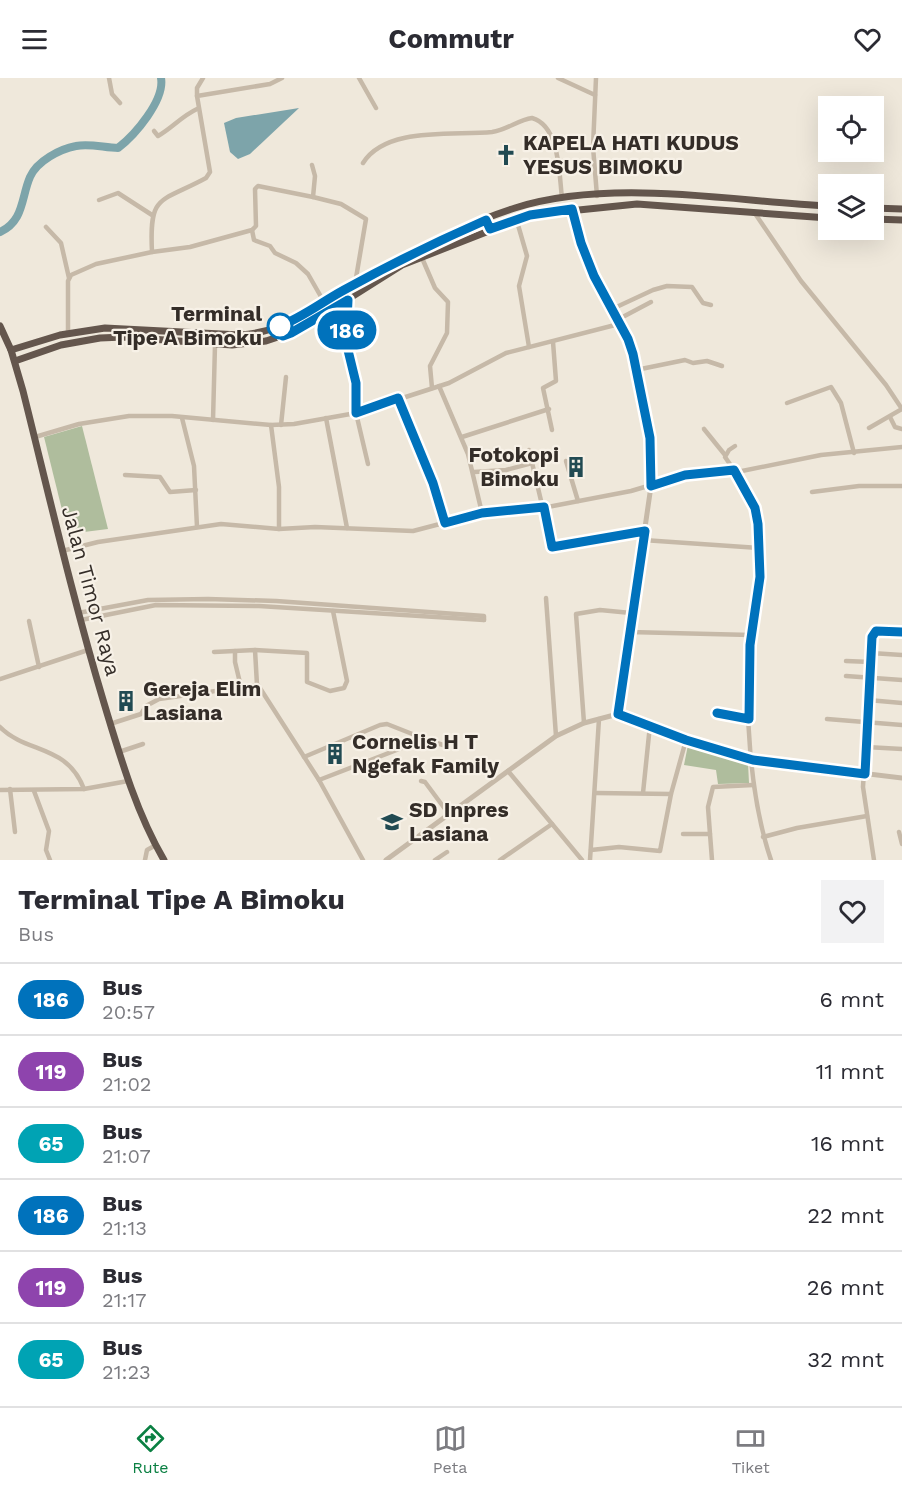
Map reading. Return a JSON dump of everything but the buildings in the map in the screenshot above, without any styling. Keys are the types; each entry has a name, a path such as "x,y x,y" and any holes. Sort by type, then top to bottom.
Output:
{"highway":[{"path":"11,350 68,333 133,328 177,334 255,334 302,317 347,288 404,257 486,220 532,203 562,198 652,193 818,205"},
{"path":"729,210 730,198"},
{"path":"15,361 77,341 132,338 215,345 251,344 283,336 299,330 402,265 516,218 572,209 637,204 652,207 818,217"},
{"path":"884,208 902,209"},
{"path":"884,219 902,220"},
{"path":"486,220 490,229"},
{"path":"347,288 350,299"},
{"name":"Jalan Timor Raya","path":"0,326 15,361 79,617 110,724 128,781 164,860"},
{"path":"280,326 283,336"},
{"path":"132,338 133,328"}],"street":[{"path":"109,78 112,94 120,103"},
{"path":"152,252 152,215 158,203 206,178 210,172 197,109 197,88 203,78"},
{"path":"266,78 270,84"},
{"path":"197,96 270,84 282,78"},
{"path":"359,78 375,102 376,108"},
{"path":"558,78 595,95"},
{"path":"596,78 593,147 597,196"},
{"path":"154,131 158,136 184,115 197,109"},
{"path":"363,163 370,151 401,138 471,131 491,132 532,118 542,122 553,143 562,198"},
{"path":"312,165 315,176 313,196"},
{"path":"69,278 76,272 96,264 152,252 190,247 252,230 256,226 255,189 258,186 313,196 341,204 366,219 355,284"},
{"path":"99,200 118,194 152,215"},
{"path":"572,209 581,243 610,310 628,339 650,438 651,486 618,714"},
{"path":"754,212 808,290 886,385 902,409 869,428"},
{"path":"516,218 527,256 519,286 529,347"},
{"path":"46,227 61,243 69,278 68,333"},
{"path":"252,230 254,240 270,246 275,253 290,258 302,268 324,302"},
{"path":"422,258 435,288 448,302 447,333 430,366 432,388"},
{"path":"610,310 624,301 667,286 692,287 703,303 711,305"},
{"path":"350,299 346,342 356,383 356,413 368,464"},
{"path":"34,437 79,424 129,416 272,425 356,413 459,378 498,356 618,322 651,302"},
{"path":"552,430 543,388 556,381 553,342"},
{"path":"213,420 215,345"},
{"path":"636,370 685,360 693,363 707,361 722,366"},
{"path":"281,424 286,377"},
{"path":"438,386 462,436 474,472 482,513"},
{"path":"787,403 831,387 841,403 854,453"},
{"path":"398,398 433,483 445,523"},
{"path":"462,436 549,409"},
{"path":"890,417 895,427 902,429"},
{"path":"182,418 194,466 197,527"},
{"path":"326,418 347,528"},
{"path":"272,425 279,487 279,529"},
{"path":"704,429 736,471 755,508 760,577 751,635 749,719 753,785 771,860"},
{"path":"725,454 735,446"},
{"path":"62,551 98,542 197,527 234,524 279,529 347,528 408,531 482,513 578,501 651,486 685,475 736,471 821,455 902,447"},
{"path":"529,450 552,547 645,531"},
{"path":"566,461 578,501"},
{"path":"474,472 506,470 532,464"},
{"path":"125,475 160,477 166,490 170,492 196,490"},
{"path":"812,492 859,486 902,486"},
{"path":"643,540 759,548"},
{"path":"546,598 556,736"},
{"path":"79,617 154,599 259,603 479,615 485,618 483,620 333,611 259,603"},
{"path":"584,723 576,614 600,610 631,613"},
{"path":"214,652 255,650 307,653 308,683 330,691 344,688 347,681 333,611"},
{"path":"29,621 39,667"},
{"path":"874,860 867,816 865,774 872,637 876,631 902,632"},
{"path":"629,632 751,635"},
{"path":"255,650 257,685 319,780 363,860"},
{"path":"0,679 88,651"},
{"path":"235,651 241,687"},
{"path":"871,653 902,655"},
{"path":"846,661 871,662"},
{"path":"846,676 902,680"},
{"path":"110,724 141,714 146,706 159,699 196,696 257,685"},
{"path":"868,700 902,703"},
{"path":"717,713 749,719"},
{"path":"386,860 395,858 448,813 556,736 584,723 618,714 686,740 753,760 902,778"},
{"path":"590,860 599,719"},
{"path":"827,719 902,725"},
{"path":"304,757 387,724 443,745"},
{"path":"643,793 650,725"},
{"path":"0,727 11,737 55,755 76,772 84,789"},
{"path":"319,780 425,739"},
{"path":"591,850 619,847 658,852 686,740"},
{"path":"119,752 143,744"},
{"path":"866,747 902,749"},
{"path":"508,771 582,860"},
{"path":"0,790 84,789 128,781"},
{"path":"421,781 425,782 448,813"},
{"path":"712,860 708,807 713,787 753,785"},
{"path":"10,789 15,832"},
{"path":"34,791 49,831 46,846 50,860"},
{"path":"596,792 671,794"},
{"path":"764,837 797,828 867,816"},
{"path":"500,860 552,824"},
{"path":"899,832 902,844"},
{"path":"682,834 710,834"},
{"path":"145,860 147,850 156,845"},
{"path":"435,860 447,852"}],"green space":[{"path":"82,426 108,529 68,534 44,437"},
{"path":"688,745 748,763 749,783 718,784 716,770 684,765"}],"water":[{"path":"299,108 250,154 238,159 230,152 224,123 236,118"}],"waterway":[{"path":"0,232 14,222 21,208 30,177 43,161 56,153 76,146 118,148 140,126 154,106 161,87 161,78"}],"bus line":[{"name":"186","path":"717,713 749,719 750,645 760,577 758,524 755,508 734,470 685,475 651,486 652,452 633,354 628,339 594,276 581,243 572,209 530,215 490,229 486,220 404,257 334,295 302,317 280,326 283,336 299,330 348,300 350,315 346,342 356,383 356,413 398,398 433,483 445,523 482,513 527,511 544,507 544,517 552,547 594,542 645,531 631,613 618,714 686,740 753,760 865,774 872,637 876,631 902,632"}],"place":[{"name":"KAPELA HATI KUDUS YESUS BIMOKU","path":"506,155"},
{"name":"Terminal Tipe A Bimoku","path":"280,326"},
{"name":"Fotokopi Bimoku","path":"576,467"},
{"name":"Gereja Elim Lasiana","path":"126,701"},
{"name":"Cornelis H T Ngefak Family","path":"335,754"},
{"name":"SD Inpres Lasiana","path":"392,822"}]}
